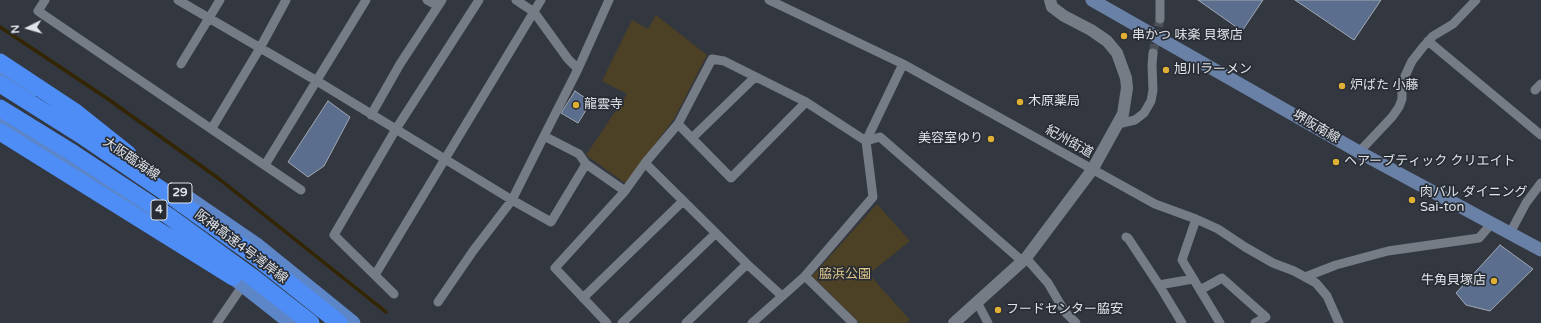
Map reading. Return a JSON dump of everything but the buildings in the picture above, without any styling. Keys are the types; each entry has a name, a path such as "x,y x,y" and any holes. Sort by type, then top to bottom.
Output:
{"highway":[{"path":"0,62 74,111 148,170"},
{"name":"阪神高速4号湾岸線","path":"0,84 82,135 184,205 259,259 339,323"},
{"name":"阪神高速4号湾岸線","path":"0,108 73,153 170,217 251,276 311,323"},
{"path":"0,132 238,281"}],"main road":[{"name":"堺阪南線","path":"1092,0 1360,152 1541,250"},
{"name":"大阪臨海線","path":"0,73 42,98 258,246 353,323"},
{"path":"0,118 155,220 238,281 291,323"}],"street":[{"path":"46,0 38,11 301,190"},
{"path":"178,0 317,81 444,160 551,222 586,164"},
{"path":"181,64 220,0"},
{"path":"212,128 260,48 286,0"},
{"path":"265,165 366,0"},
{"path":"372,115 400,64 440,3 427,0"},
{"path":"394,294 334,235 396,129 479,0"},
{"path":"516,0 534,12 568,59 578,69"},
{"path":"375,275 541,0"},
{"path":"438,302 473,251 512,200 578,69 609,0"},
{"name":"紀州街道","path":"769,0 903,64 1154,204 1196,219 1218,229 1273,263 1316,283 1326,296 1339,323"},
{"path":"954,323 1024,260 1092,170 1123,114 1127,88 1122,63 1117,53 1107,41 1052,7 1050,0"},
{"path":"1160,0 1160,19"},
{"path":"1360,152 1392,118 1399,107 1402,99 1402,86 1412,61 1433,36 1453,24 1476,0"},
{"path":"1428,41 1541,134"},
{"path":"1118,124 1135,120 1144,113 1151,101 1153,90 1153,53"},
{"path":"607,323 555,268 626,191 645,163 678,124 712,59 724,61 806,102 866,141 880,137 1024,260 1048,283 1065,312 1076,323"},
{"path":"752,323 805,276 873,197 866,141 903,64"},
{"path":"692,138 755,76"},
{"path":"678,124 731,178 806,102"},
{"path":"544,136 579,154 586,164 626,191"},
{"path":"645,163 747,264 782,296"},
{"path":"1510,233 1526,203 1541,183"},
{"path":"583,298 683,201"},
{"path":"1196,219 1182,260 1220,323"},
{"path":"1305,277 1336,265 1388,251 1478,238 1492,224"},
{"path":"622,323 716,233"},
{"path":"1126,237 1159,285 1182,323"},
{"path":"686,323 747,264"},
{"path":"805,276 853,323"},
{"path":"1159,285 1193,278"},
{"path":"1200,290 1222,278 1266,316 1255,323"},
{"path":"217,323 238,281"},
{"path":"977,302 988,323"}],"green space":[{"path":"656,15 707,55 674,119 625,183 586,155 627,94 602,81 632,20 648,29"},
{"name":"脇浜公園","path":"877,204 910,241 869,274 910,320 907,323 860,323 812,276"}],"waterway":[{"path":"0,27 108,99 218,178 386,312"}],"tunnel":[{"path":"1153,53 1160,19"}],"place":[{"name":"串かつ 味楽 貝塚店","path":"1124,36"},
{"name":"旭川ラーメン","path":"1166,70"},
{"name":"炉ばた 小藤","path":"1342,86"},
{"name":"木原薬局","path":"1020,102"},
{"name":"龍雲寺","path":"576,105"},
{"name":"美容室ゆり","path":"991,139"},
{"name":"ヘアーブティック クリエイト","path":"1336,162"},
{"name":"肉バル ダイニング Sai-ton","path":"1412,200"},
{"name":"牛角貝塚店","path":"1494,281"},
{"name":"フードセンター脇安","path":"998,310"}]}
